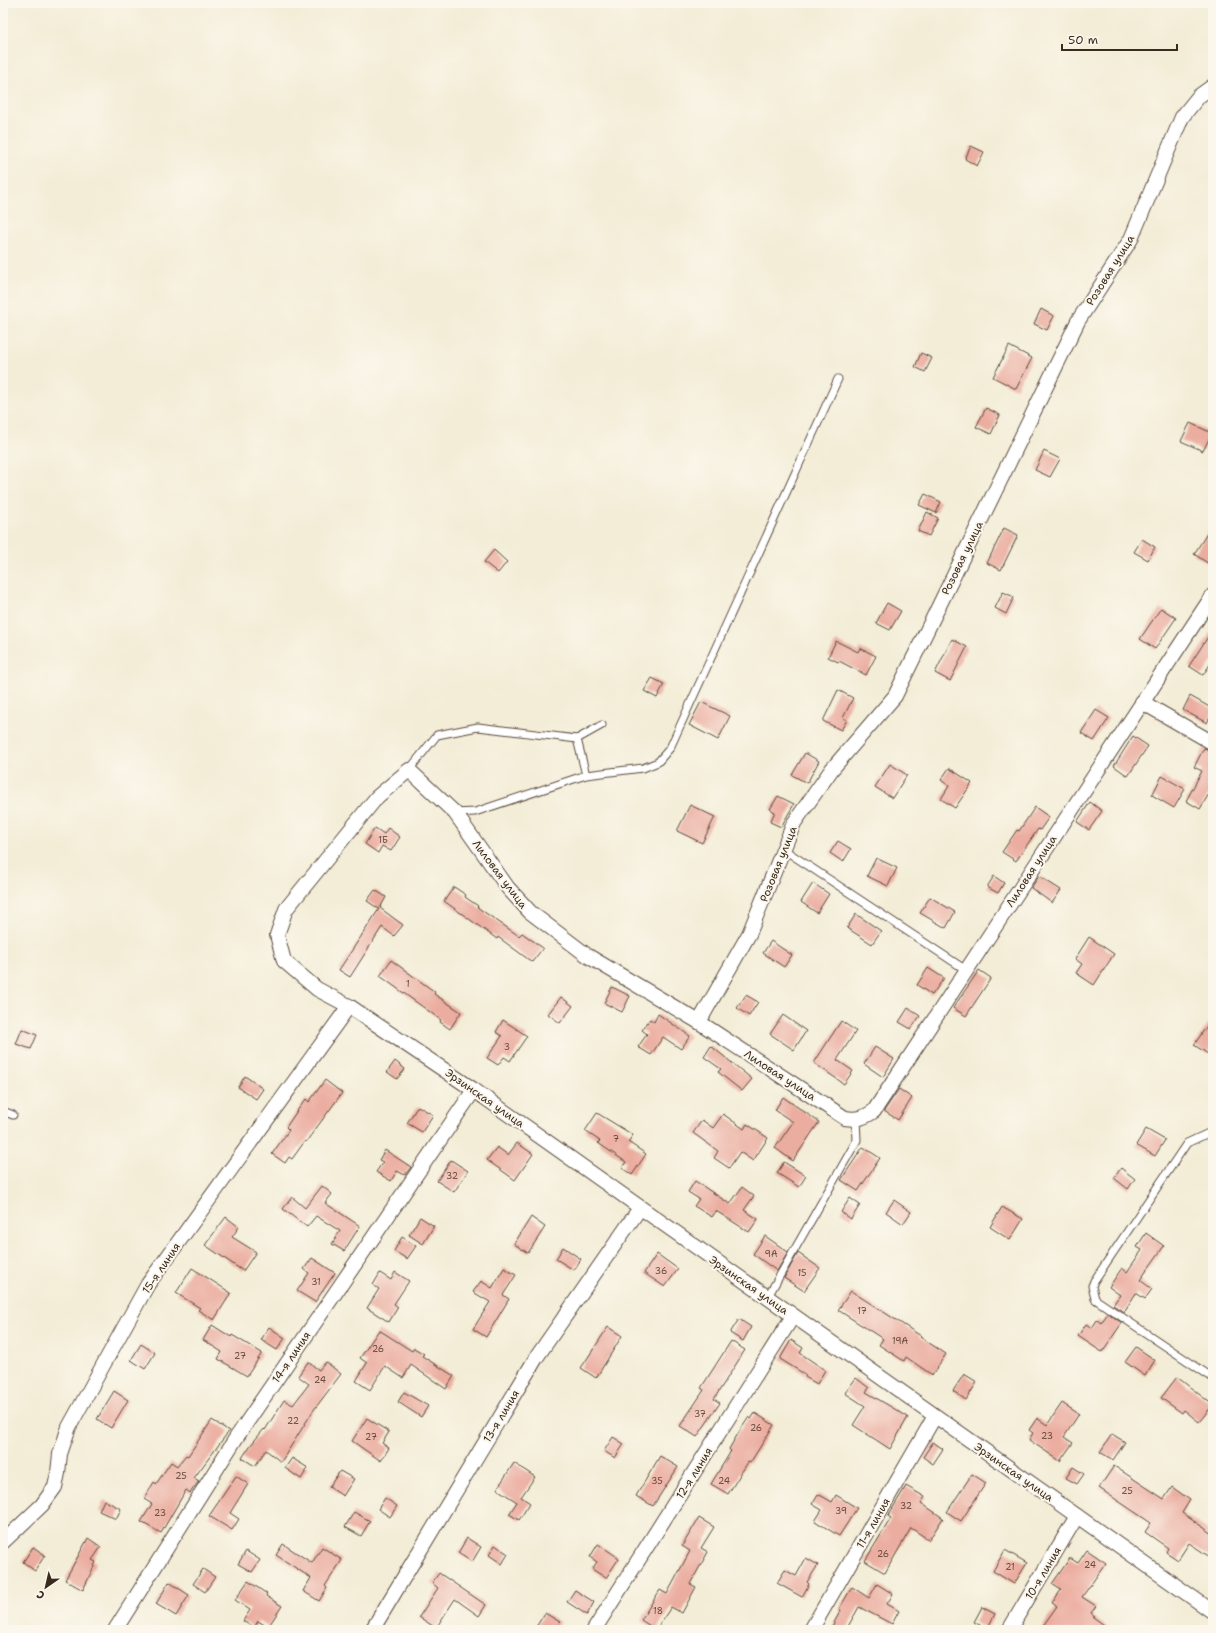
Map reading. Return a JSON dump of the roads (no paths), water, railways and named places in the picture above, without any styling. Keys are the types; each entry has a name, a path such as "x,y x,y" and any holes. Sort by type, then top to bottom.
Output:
{"street":[{"name":"Розовая улица","path":"699,1022 749,934 794,823 832,769 895,696 1078,321 1132,239 1182,117 1199,96 1213,86"},
{"name":"Лиловая улица","path":"409,770 455,812 508,888 530,912 588,956 699,1022 845,1118 856,1120 865,1118 874,1111 1213,595"},
{"path":"1142,702 1213,743"},
{"name":"Эрзинская улица","path":"409,770 377,797 286,909 277,935 284,961 317,989 349,1006 474,1090 1213,1612"},
{"name":"15-я линия","path":"3,1542 42,1505 55,1487 60,1454 69,1427 148,1284 349,1006"},
{"name":"14-я линия","path":"115,1630 236,1438 474,1090"},
{"name":"13-я линия","path":"372,1630 536,1358 640,1208"},
{"name":"12-я линия","path":"594,1630 793,1316"},
{"name":"11-я линия","path":"811,1630 935,1416"},
{"name":"10-я линия","path":"1010,1630 1077,1516"}],"lane":[{"path":"455,812 475,812 586,775 643,768 658,762 670,748 838,379"},
{"path":"409,770 437,734 478,727 577,739 602,725"},
{"path":"577,739 586,775"},
{"path":"783,849 966,970"},
{"path":"3,1111 13,1115"},
{"path":"767,1298 857,1140 856,1120"},
{"path":"1213,1131 1187,1143 1092,1286 1095,1299 1213,1378"}]}
